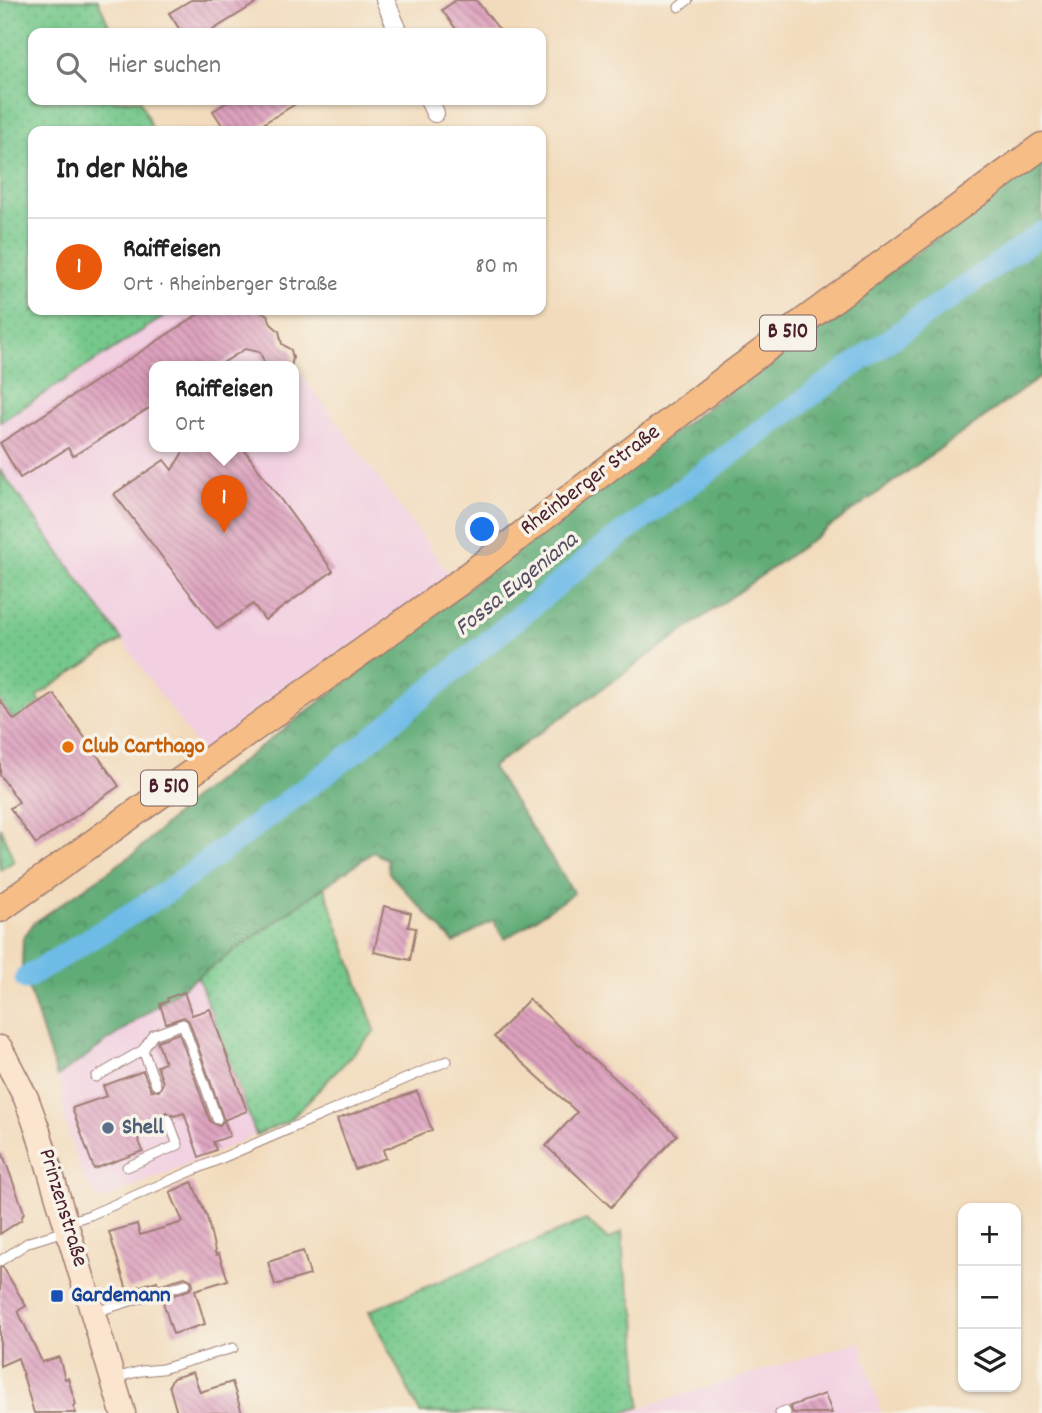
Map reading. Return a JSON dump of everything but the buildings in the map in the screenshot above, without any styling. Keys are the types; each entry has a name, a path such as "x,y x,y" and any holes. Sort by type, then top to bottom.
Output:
{"main road":[{"name":"Rheinberger Straße","path":"0,909 457,584 725,379 1042,146"},
{"name":"Prinzenstraße","path":"0,1048 26,1098 68,1226 123,1413"}],"street":[{"path":"384,0 398,28"}],"lane":[{"path":"679,7 688,0"},
{"path":"96,1077 143,1050 153,1035 183,1024 217,1119"},
{"path":"143,1050 156,1085"},
{"path":"0,1261 29,1242 447,1061"},
{"path":"127,1167 178,1145 168,1119"},
{"path":"93,1312 186,1284"},
{"path":"113,1379 141,1371 162,1369 233,1348"}],"shaded area":[{"path":"166,315 262,315 292,361 149,361 149,452 299,452 299,371 457,584 207,760 0,470 0,422"},
{"path":"198,977 256,1135 100,1201 82,1176 64,1119 62,1090 57,1077"},
{"path":"860,1341 881,1413 622,1413"}],"green space":[{"path":"0,0 98,0 110,28 28,28 28,105 142,105 151,126 28,126 28,315 166,315 0,422"},
{"path":"1042,160 1042,376 492,767 574,893 505,939 493,920 454,943 389,873 387,859 373,852 57,1077 22,967 23,938 34,923 135,853 190,801 598,488"},
{"path":"0,470 122,640 37,696 43,705 38,704 16,722 9,713 2,717 0,713"},
{"path":"0,827 14,861 0,870"},
{"path":"324,887 375,1031 290,1120 256,1135 198,977"},
{"path":"586,1220 608,1240 622,1232 624,1268 636,1317 640,1407 622,1413 420,1413 369,1311"}],"waterway":[{"name":"Fossa Eugeniana","path":"26,978 165,893 361,747 596,553 815,392 1042,233"}],"place":[{"name":"Raiffeisen","path":"224,533"},
{"name":"Club Carthago","path":"68,747"},
{"name":"Shell","path":"108,1128"},
{"name":"Gardemann","path":"57,1296"}]}
